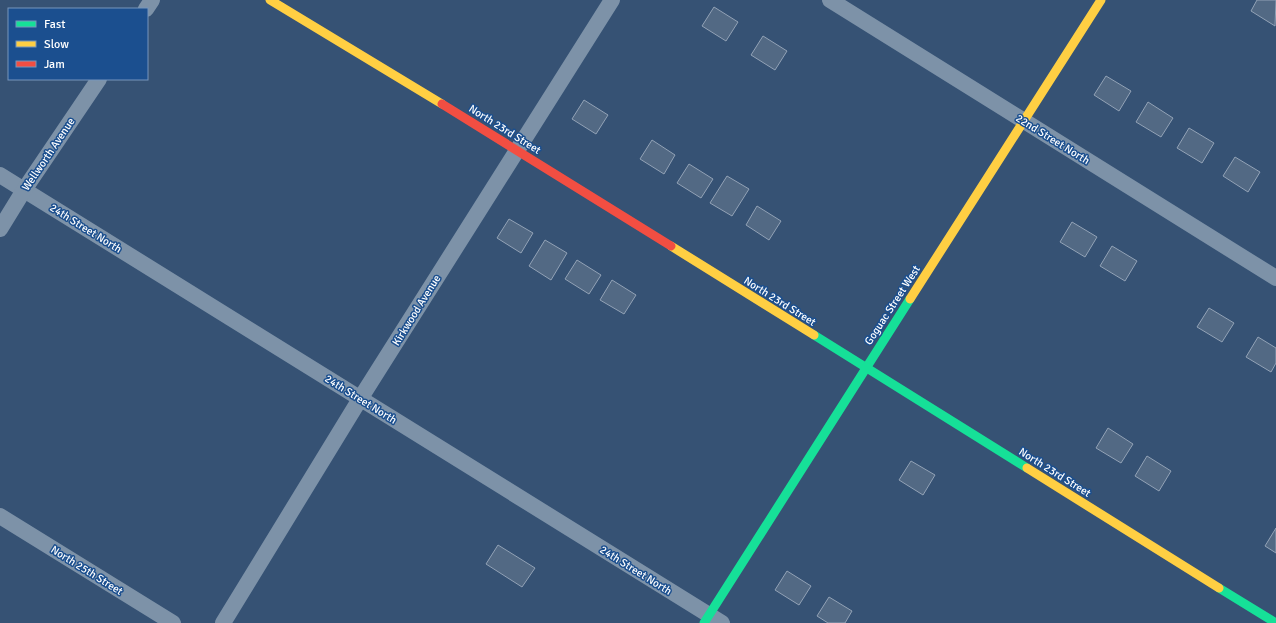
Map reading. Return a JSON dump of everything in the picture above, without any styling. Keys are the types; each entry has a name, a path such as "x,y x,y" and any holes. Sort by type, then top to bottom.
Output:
{"street":[{"name":"North 23rd Street","path":"270,0 517,150 1276,623"},
{"name":"Kirkwood Avenue","path":"223,623 360,399 612,0"},
{"name":"22nd Street North","path":"830,0 1276,278"},
{"name":"Goguac Street West","path":"711,620 866,368 1101,0"},
{"name":"Wellworth Avenue","path":"0,229 24,190 97,80"},
{"name":"24th Street North","path":"0,175 711,620"},
{"name":"North 25th Street","path":"0,516 173,623"}],"building":[{"path":"1257,0 1276,0 1275,26 1251,11"},
{"path":"714,7 738,22 726,41 702,26"},
{"path":"763,36 787,51 775,70 751,55"},
{"path":"1106,76 1131,91 1119,111 1094,95"},
{"path":"584,100 608,115 596,134 572,119"},
{"path":"1148,102 1173,118 1161,137 1136,122"},
{"path":"1189,128 1214,143 1202,163 1177,148"},
{"path":"652,140 675,155 664,174 640,159"},
{"path":"1235,157 1260,172 1248,192 1223,176"},
{"path":"689,164 713,179 701,198 677,183"},
{"path":"727,176 749,189 732,216 710,203"},
{"path":"757,206 781,221 769,240 746,225"},
{"path":"509,219 533,233 521,253 497,238"},
{"path":"1072,222 1097,237 1085,257 1060,242"},
{"path":"545,240 567,253 551,280 529,266"},
{"path":"1112,246 1137,261 1125,281 1100,266"},
{"path":"577,260 601,275 589,294 565,279"},
{"path":"612,280 636,295 624,314 600,300"},
{"path":"1209,308 1234,323 1222,342 1197,327"},
{"path":"1258,337 1276,348 1276,363 1271,372 1246,357"},
{"path":"1108,428 1133,444 1121,463 1096,448"},
{"path":"1147,456 1171,471 1159,491 1135,476"},
{"path":"911,461 935,475 923,495 899,480"},
{"path":"1276,528 1276,553 1265,546"},
{"path":"498,545 535,568 522,587 486,564"},
{"path":"787,571 811,586 799,605 775,590"},
{"path":"829,597 852,611 845,623 828,623 817,616"}],"traffic: fast":[{"path":"704,623 910,299"},
{"path":"814,335 1027,468"},
{"path":"1219,588 1276,623"}],"traffic: slow":[{"path":"270,0 442,104"},
{"path":"910,299 1101,0"},
{"path":"671,246 814,335"},
{"path":"1027,468 1219,588"}],"traffic: jam":[{"path":"442,104 671,246"}]}
